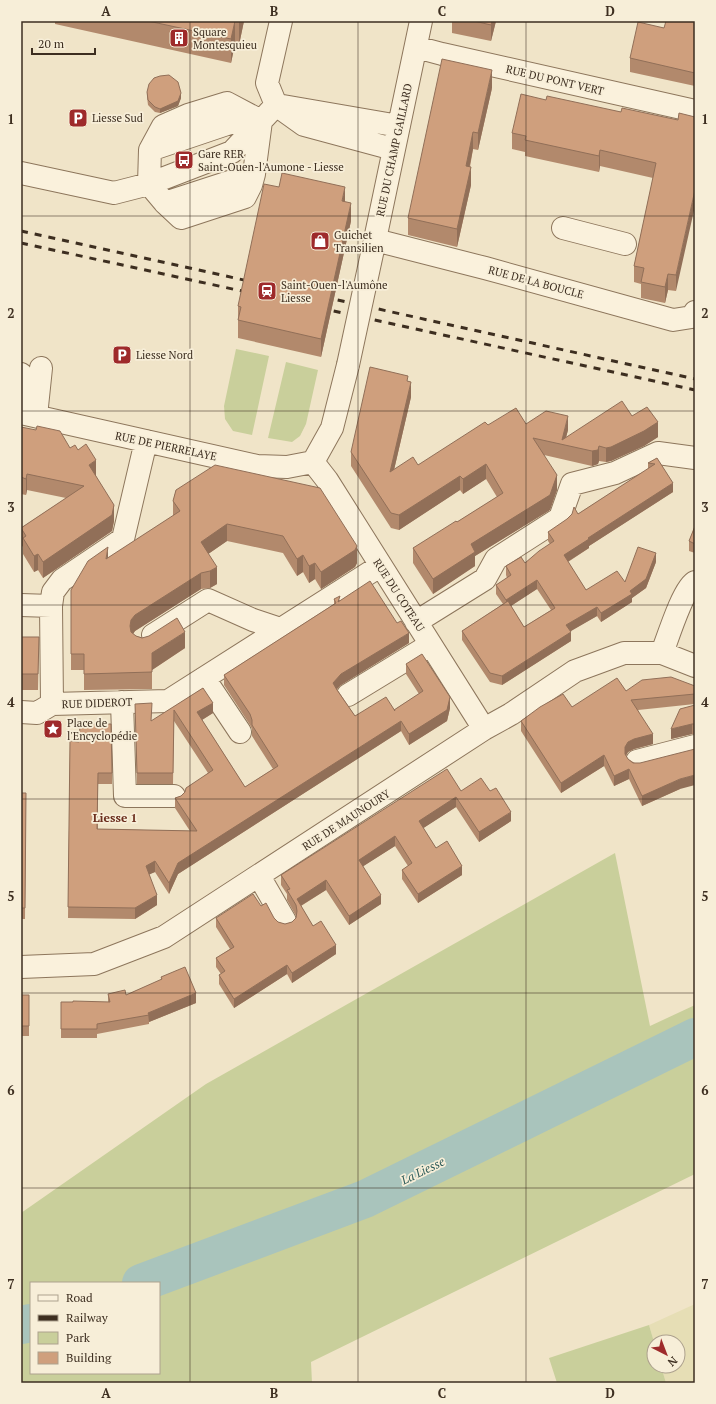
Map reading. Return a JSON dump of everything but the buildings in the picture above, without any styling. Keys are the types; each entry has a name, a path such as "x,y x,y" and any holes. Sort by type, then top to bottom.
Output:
{"street":[{"path":"282,21 267,83 276,105 304,125 393,150"},
{"name":"RUE DU CHAMP GAILLARD","path":"313,462 332,428 348,365 421,21"},
{"name":"RUE DU PONT VERT","path":"416,46 442,54 695,111"},
{"path":"21,173 114,193 149,184 232,152 276,105"},
{"path":"276,105 399,126"},
{"path":"261,121 254,174 165,203 149,184 150,150 232,122 261,121"},
{"path":"563,228 625,244"},
{"name":"RUE DE LA BOUCLE","path":"374,244 485,268 673,320 692,316 695,312"},
{"path":"28,415 31,371"},
{"name":"RUE DE PIERRELAYE","path":"28,415 257,466 287,467 313,462"},
{"name":"RUE DIDEROT","path":"146,441 123,539 62,580 53,592 51,606 52,704 168,701 380,566"},
{"path":"416,622 485,580 496,559 560,518 572,484 615,473 658,453 695,458"},
{"name":"RUE DU COTEAU","path":"313,462 327,480 484,729"},
{"path":"695,582 692,582 686,592 662,653 695,666"},
{"path":"142,642 208,600 253,620 280,629"},
{"path":"21,605 51,606"},
{"path":"348,695 430,644"},
{"name":"RUE DE MAUNOURY","path":"21,967 94,964 164,937 484,729 511,714 575,671 624,653 662,653"},
{"path":"204,678 240,732"},
{"path":"122,702 125,796 174,796"},
{"path":"21,712 37,713 52,704"},
{"path":"637,761 695,746"},
{"path":"259,876 285,921"}],"shaded area":[{"path":"695,1304 695,1383 666,1383 663,1374 686,1374 686,1334 652,1334 649,1325"}],"green space":[{"path":"236,349 269,356 252,435 233,431 225,419 224,406"},
{"path":"286,362 318,370 306,424 300,436 292,442 268,438"},
{"path":"615,853 650,1026 695,1005 695,1174 311,1362 312,1383 21,1383 21,1213 206,1084"},
{"path":"649,1325 652,1334 646,1334 646,1374 663,1374 666,1383 557,1383 549,1358"}],"waterway":[{"name":"La Liesse","path":"144,1282 365,1199 695,1037"},
{"name":"La Liesse","path":"21,1325 30,1323"}],"railway":[{"path":"21,231 253,282"},
{"path":"21,243 251,293"},
{"path":"324,297 695,379"},
{"path":"320,308 695,390"}],"place":[{"name":"Square Montesquieu","path":"179,38"},
{"name":"Liesse Sud","path":"78,118"},
{"name":"Gare RER Saint-Ouen-l'Aumone - Liesse","path":"184,160"},
{"name":"Guichet Transilien","path":"320,241"},
{"name":"Saint-Ouen-l'Aumône Liesse","path":"267,291"},
{"name":"Liesse Nord","path":"122,355"},
{"name":"Place de l'Encyclopédie","path":"53,729"}],"district":[{"name":"Liesse 1","path":"115,818"}]}
